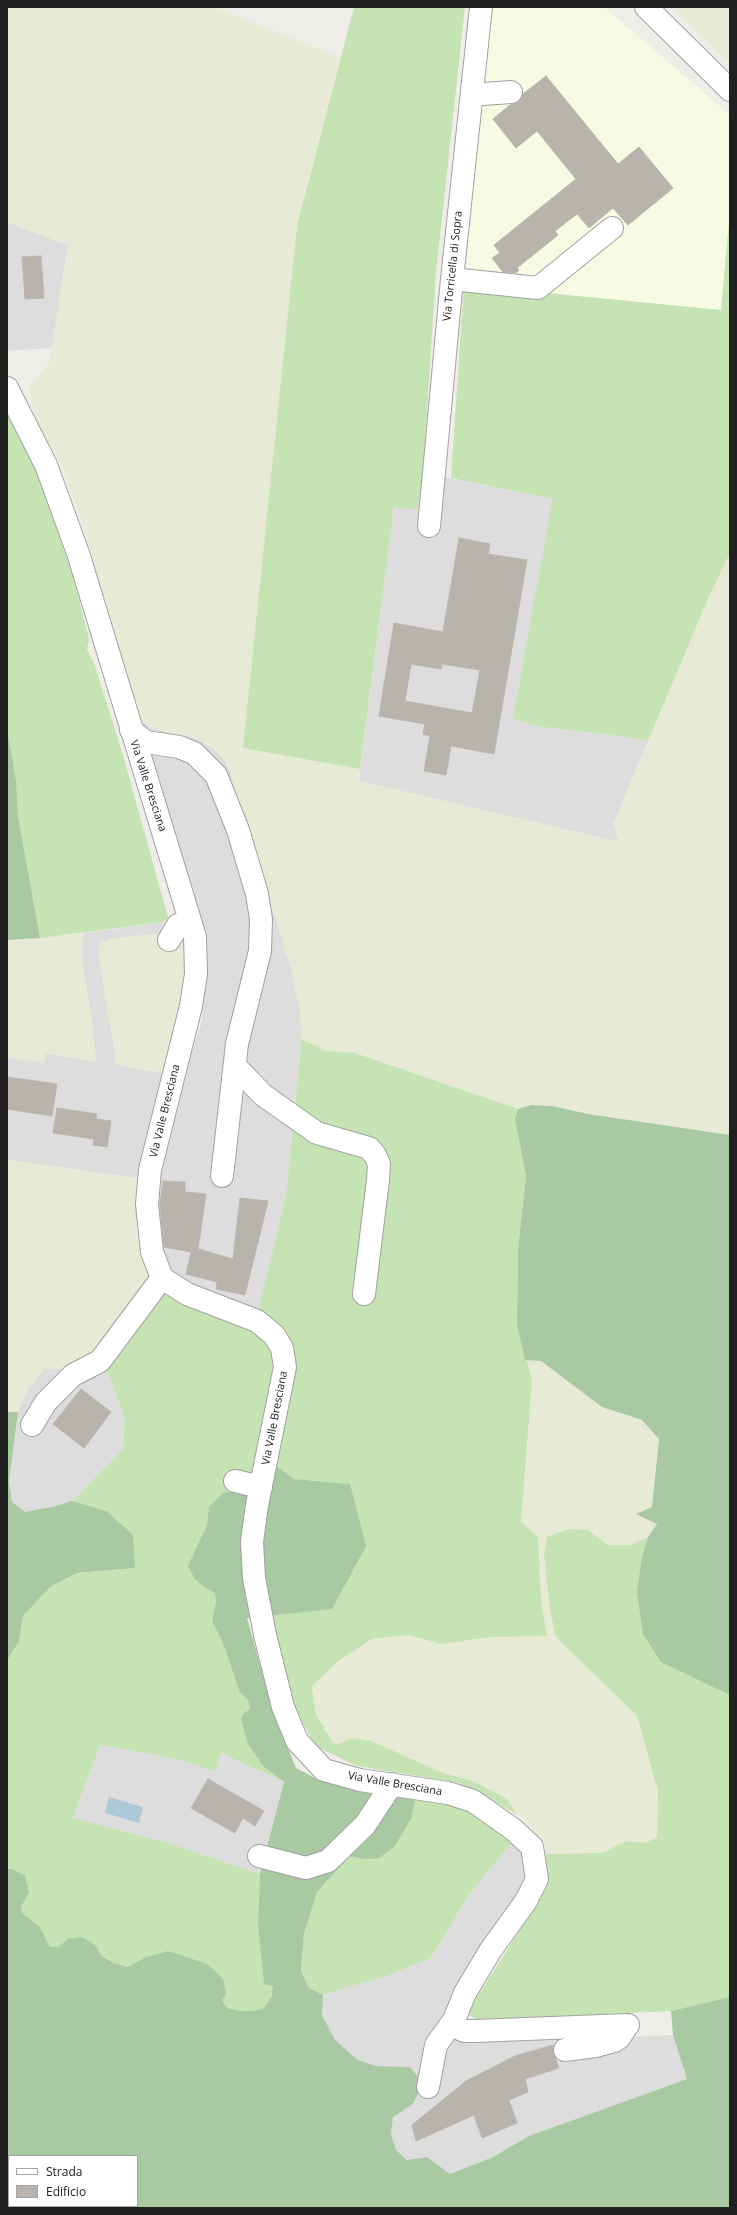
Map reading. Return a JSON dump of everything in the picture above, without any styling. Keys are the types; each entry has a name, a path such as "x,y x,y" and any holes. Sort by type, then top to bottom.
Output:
{"street":[{"name":"Via Torricella di Sopra","path":"429,526 452,279 481,7"},
{"path":"646,7 730,90"},
{"path":"472,92 483,94 511,92"},
{"path":"452,279 538,288 612,228"},
{"name":"Via Valle Bresciana","path":"7,388 49,472 78,553 130,730 195,937 196,974 192,999 150,1170 147,1204 152,1252 162,1278 187,1294 256,1321 274,1335 282,1348 286,1367 261,1487 252,1542 254,1578 265,1635 283,1707 297,1741 324,1770 360,1780 448,1793 473,1801 514,1830 532,1847 537,1879 526,1901 490,1951 465,1993 454,2020 436,2045 428,2087"},
{"path":"130,730 146,742 179,747 194,754 216,775 238,830 257,894 261,919 260,951 237,1044 222,1176"},
{"path":"235,1066 263,1095 317,1133 369,1148 375,1155 378,1164 378,1180 364,1294"},
{"path":"32,1425 46,1402 73,1375 100,1361 162,1278"},
{"path":"235,1481 261,1487"},
{"path":"259,1856 306,1868 328,1861 365,1825 392,1784"},
{"path":"454,2020 456,2027 464,2031 475,2032 628,2025 619,2038 614,2041 596,2046 565,2050"}],"shaded area":[{"path":"7,7 215,7 340,58 297,226 244,748 360,769 359,781 619,842 614,823 710,594 730,553 730,1135 588,1114 552,1106 531,1105 518,1109 355,1053 326,1051 302,1039 300,1009 291,968 230,771 223,758 215,750 203,742 188,736 151,728 142,721 100,591 87,535 58,457 44,436 34,413 29,389 50,362 68,245 7,222"},
{"path":"492,7 604,7 730,115 730,212 721,310 464,285"},
{"path":"672,7 730,7 730,63 717,52"},
{"path":"7,222 68,245 52,348 7,351"},
{"path":"423,473 554,499 513,718 535,726 605,734 648,741 614,823 619,842 359,781 394,507"},
{"path":"142,721 151,728 188,736 203,742 215,750 223,758 230,771 291,968 300,1009 302,1039 286,1196 258,1312 170,1276 159,1254 154,1206 185,1072 202,1022 203,1000 147,764"},
{"path":"163,922 164,932 99,952 106,1003 113,1038 115,1064 168,1074 142,1179 7,1160 7,1057 44,1063 45,1053 95,1061 92,1019 82,963 82,938 84,933"},
{"path":"84,933 82,938 82,963 92,1019 96,1061 46,1053 44,1063 7,1057 7,940"},
{"path":"161,933 189,941 193,964 168,1074 115,1064 113,1038 106,1003 99,952 100,944 108,939"},
{"path":"7,1160 142,1179 136,1236 155,1278 97,1353 87,1354 61,1369 44,1369 28,1389 18,1412 7,1412"},
{"path":"97,1353 105,1366 125,1418 123,1449 72,1501 52,1507 25,1512 12,1502 9,1481 18,1412 28,1389 44,1369 61,1369 87,1354"},
{"path":"525,1360 541,1361 581,1391 620,1414 643,1420 659,1439 652,1507 657,1524 648,1537 630,1545 608,1545 588,1530 544,1554 548,1594 555,1636 637,1716 658,1791 657,1839 644,1843 626,1841 602,1853 546,1854 524,1818 517,1814 507,1799 473,1781 443,1773 352,1738 336,1745 331,1740 316,1714 312,1686 337,1662 372,1639 408,1635 442,1644 491,1637 547,1636 541,1600 521,1522 532,1381"},
{"path":"100,1745 182,1760 215,1772 221,1753 284,1782 260,1874 168,1843 73,1819"},
{"path":"513,1841 523,1855 526,1878 453,1999 471,2039 566,2040 673,2035 687,2079 529,2136 493,2157 450,2174 427,2157 407,2160 396,2150 391,2134 393,2117 413,2104 420,2089 418,2077 410,2067 376,2066 358,2060 335,2040 322,2015 323,1995 389,1975 431,1958 468,1896"}],"green space":[{"path":"354,7 465,7 436,272 423,473 417,510 394,507 360,769 243,748 297,226"},
{"path":"730,212 730,553 710,594 648,741 605,734 535,726 513,718 553,499 451,478 464,285 721,310"},
{"path":"7,398 44,492 73,576 89,639 87,649 94,663 123,755 169,921 40,938 18,816 16,780 7,728"},
{"path":"7,728 16,780 18,816 40,938 7,940"},
{"path":"302,1039 326,1051 355,1053 518,1109 515,1119 526,1176 518,1249 517,1324 532,1381 521,1522 538,1537 541,1600 547,1636 491,1637 442,1644 408,1635 372,1639 337,1662 312,1686 316,1714 331,1740 336,1745 352,1738 371,1741 443,1773 473,1781 507,1799 517,1814 460,1783 357,1766 317,1747 296,1713 271,1615 350,1484 294,1479 275,1465 291,1368 258,1312 286,1196"},
{"path":"531,1105 552,1106 588,1114 730,1135 730,1695 661,1662 643,1634 637,1592 642,1557 648,1537 657,1524 636,1514 652,1507 659,1439 642,1420 602,1407 541,1361 525,1360 517,1324 518,1249 526,1176 515,1119 518,1109"},
{"path":"163,1285 246,1321 277,1351 254,1478 209,1507 207,1525 199,1544 207,1589 215,1593 216,1602 212,1621 223,1643 240,1693 248,1700 250,1709 244,1713 264,1767 284,1782 221,1753 215,1772 182,1760 100,1745 73,1818 168,1843 260,1874 258,1924 264,1983 274,1986 272,1996 264,2008 254,2011 241,2011 227,2008 182,1957 168,1951 146,1957 127,1967 114,1963 103,1957 95,1945 68,1939 58,1947 50,1947 40,1927 22,1913 21,1907 29,1893 12,1869 7,1869 7,1661 19,1641 23,1616 50,1587 77,1573 135,1568 106,1511 72,1501 123,1449 125,1418 105,1366"},
{"path":"7,1412 18,1412 9,1481 12,1502 25,1512 52,1507 72,1501 106,1511 133,1535 135,1568 77,1573 50,1587 23,1616 19,1641 7,1661"},
{"path":"275,1465 294,1479 350,1484 366,1546 332,1609 247,1618 272,1708 296,1768 317,1779 416,1796 411,1819 394,1847 379,1858 363,1859 350,1856 317,1892 304,1934 301,1971 309,1988 323,1995 322,2015 335,2040 358,2060 376,2066 410,2067 418,2077 420,2089 413,2104 393,2117 391,2134 396,2150 407,2160 427,2157 450,2174 493,2157 529,2136 687,2079 673,2035 671,2011 730,1997 730,2208 7,2208 7,1869 12,1869 25,1876 29,1893 21,1907 22,1913 40,1927 50,1947 58,1947 68,1939 82,1937 95,1945 103,1957 114,1963 127,1967 146,1957 168,1951 207,1964 223,1979 226,1993 222,2001 227,2008 241,2011 254,2011 264,2008 272,1996 273,1986 264,1984 258,1924 260,1874 284,1782 264,1767 248,1744 241,1719 244,1713 250,1709 248,1700 240,1693 223,1643 212,1621 216,1602 215,1593 207,1589 195,1579 188,1566 207,1525 209,1507 223,1493 245,1489"},
{"path":"569,1529 588,1530 608,1545 630,1545 648,1537 642,1557 707,1682 730,1695 730,1997 671,2011 476,2020 467,2013 547,1887 546,1854 602,1853 626,1841 644,1843 657,1838 658,1791 637,1716 555,1636 548,1594 544,1554 547,1537"},
{"path":"416,1796 461,1804 513,1841 468,1896 431,1958 389,1975 323,1995 309,1988 301,1971 304,1934 317,1892 350,1856 363,1859"}],"water":[{"path":"109,1797 143,1807 139,1823 105,1813"}],"building":[{"path":"546,76 618,164 639,147 673,188 628,225 613,208 589,228 577,214 555,231 558,235 517,268 519,270 516,273 503,272 492,258 500,253 494,245 576,179 537,131 516,148 493,119 510,105 518,102 523,94"},
{"path":"41,256 44,298 25,299 22,257"},
{"path":"459,538 490,544 488,554 527,560 494,754 451,746 446,775 424,771 430,736 423,734 425,724 379,716 394,623 443,632","holes":["411,664 441,669 442,664 480,670 472,713 405,701"]},
{"path":"7,1077 57,1084 52,1116 7,1109"},
{"path":"57,1108 97,1114 96,1119 111,1121 107,1147 93,1145 94,1139 53,1133"},
{"path":"163,1181 185,1182 185,1192 206,1194 198,1249 233,1259 240,1198 268,1201 245,1295 216,1289 217,1282 186,1274 191,1252 164,1247 160,1204"},
{"path":"81,1389 111,1412 84,1448 53,1424"},
{"path":"208,1779 264,1811 255,1826 243,1818 235,1833 191,1808"},
{"path":"553,2045 553,2052 559,2068 525,2079 528,2092 509,2100 517,2123 482,2138 474,2115 416,2141 412,2125 466,2081 515,2056"}]}
